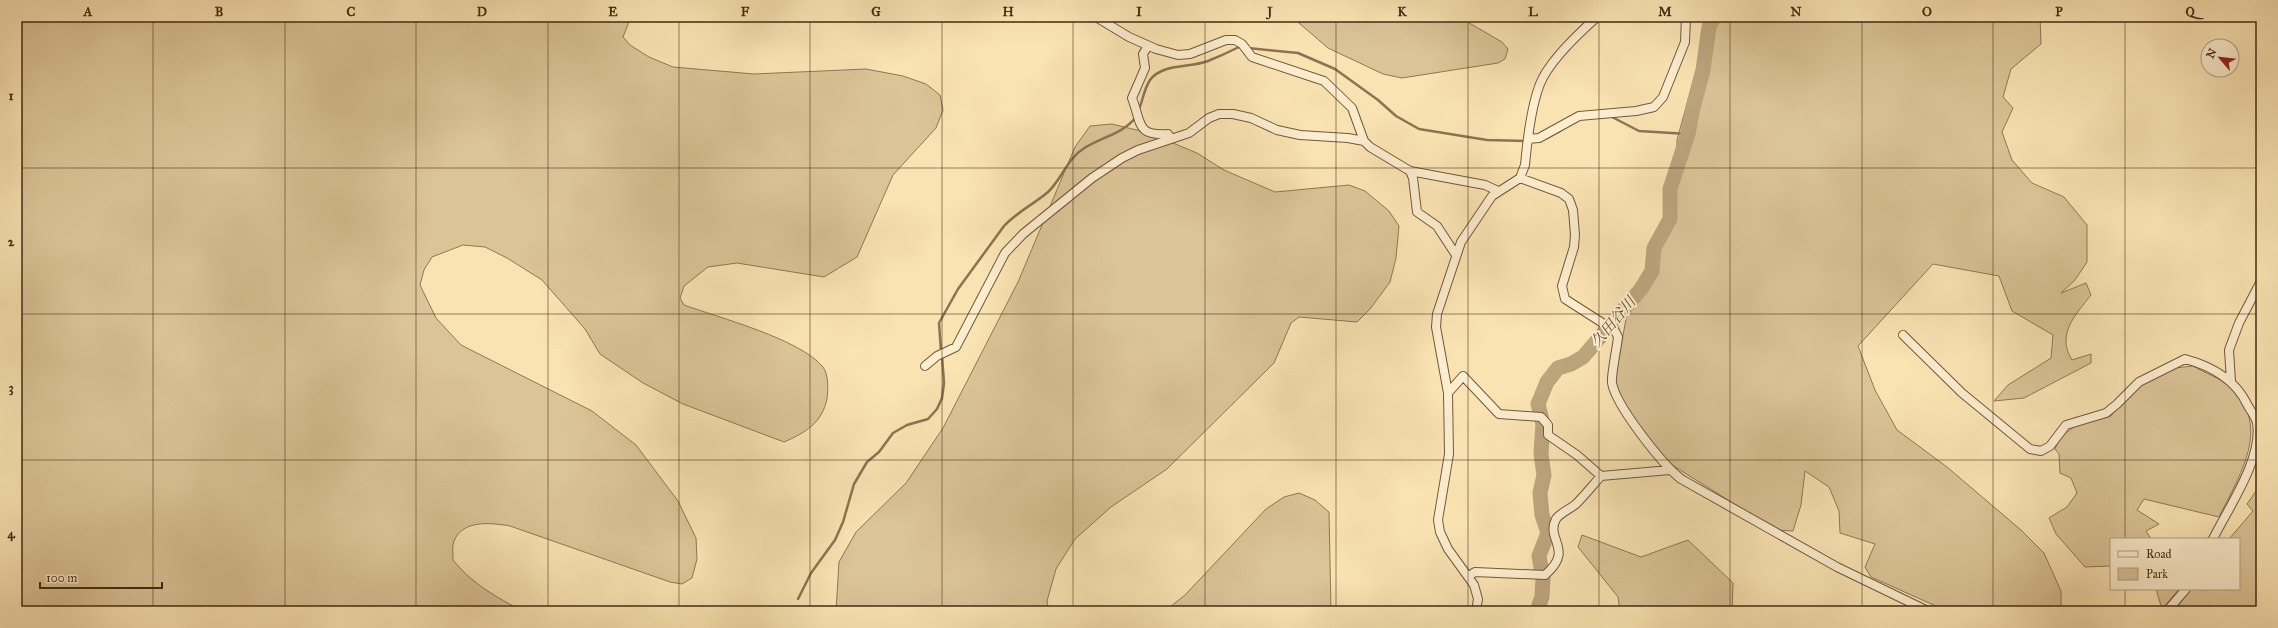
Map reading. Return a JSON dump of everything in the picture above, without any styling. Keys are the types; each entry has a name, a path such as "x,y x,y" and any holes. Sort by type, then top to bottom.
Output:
{"street":[{"path":"1096,17 1129,38 1148,46 1178,55 1190,54 1226,40 1234,40 1242,44 1252,57 1324,81 1352,108 1364,141 1370,147 1410,171 1484,185 1498,191"},
{"path":"1476,611 1478,598 1470,576 1448,549 1440,532 1438,520 1448,469 1448,393 1436,327 1437,314 1461,242 1498,191 1520,178 1525,165 1528,139 1540,84 1550,67 1582,28 1597,17"},
{"path":"1528,139 1539,138 1579,116 1636,111 1654,107 1663,97 1685,42 1686,17"},
{"path":"1148,46 1143,54 1145,68 1132,98 1143,130 1151,135 1168,134 1171,139"},
{"path":"925,366 937,356 956,347 1005,253 1023,234 1092,178 1122,158 1189,133 1209,118 1219,114 1233,114 1300,135 1364,141"},
{"path":"1410,171 1413,178 1417,212 1438,226 1456,255"},
{"path":"1520,178 1561,193 1569,199 1573,210 1575,235 1574,247 1562,286 1565,299 1615,331 1618,337 1612,382 1620,401 1670,470 1681,479 1837,567 1928,611"},
{"path":"2231,381 2229,350 2239,324 2261,281"},
{"path":"1903,335 1962,393 2030,449 2041,451 2050,446 2066,425 2106,412 2117,404 2139,382 2185,359 2204,364 2231,381 2244,396 2257,422 2257,439 2252,461 2214,538"},
{"path":"1448,393 1463,376 1499,414 1541,417 1548,425 1548,435 1578,455 1601,476"},
{"path":"1470,576 1475,572 1545,575 1554,566 1560,556 1554,528 1557,518 1575,505 1601,476 1670,470"},
{"path":"2167,611 2185,590"}],"green space":[{"path":"17,17 631,17 623,37 630,45 649,57 673,67 754,74 866,69 903,76 926,84 940,95 943,110 936,128 893,175 857,257 824,277 737,263 708,267 684,286 680,298 684,305 758,330 797,347 812,357 825,370 828,391 825,407 821,415 806,431 784,442 683,404 643,383 600,354 585,329 542,280 507,258 485,247 463,245 432,257 424,270 420,285 436,318 461,345 592,411 636,445 678,501 696,538 697,559 692,578 682,584 670,582 510,526 479,524 464,529 458,534 453,543 453,560 476,583 523,611 17,611"},
{"path":"1292,17 1459,17 1502,42 1508,49 1505,59 1498,63 1402,78 1383,74 1328,48"},
{"path":"1717,17 2040,17 2041,44 2011,69 2003,97 2013,108 2002,132 2012,160 2032,183 2064,197 2087,225 2087,262 2075,280 2061,293 2086,283 2091,295 2074,318 2067,334 2066,342 2072,360 2091,354 2091,363 2024,398 1994,401 2008,385 2051,358 2053,335 2012,311 1999,276 1933,264 1858,346 1875,390 1897,430 1947,467 2021,530 2044,553 2061,591 2061,611 1947,611 1871,577 1865,567 1875,544 1840,533 1839,511 1829,487 1805,471 1801,505 1793,531 1776,530 1672,465 1649,444 1616,390 1616,374 1628,308 1635,294 1650,277 1658,247 1674,218 1672,196 1676,174 1677,140 1695,74"},
{"path":"1112,124 1149,133 1197,153 1224,170 1275,192 1349,185 1365,191 1389,211 1399,226 1396,258 1390,282 1370,309 1357,322 1299,317 1291,323 1274,363 1167,469 1111,507 1075,539 1056,569 1047,601 1049,611 836,611 839,562 856,532 906,483 943,428 1018,282 1075,147 1090,126"},
{"path":"2193,366 2217,378 2230,387 2243,402 2249,418 2251,434 2243,468 2219,517 2144,499 2137,510 2159,524 2146,531 2150,538 2110,538 2110,566 2085,567 2056,534 2049,518 2067,507 2077,493 2071,478 2060,473 2059,454 2055,449 2060,437 2077,425 2111,416 2124,398 2143,383 2175,368"},
{"path":"2261,484 2261,611 2174,611 2190,590 2240,590 2240,538 2230,538 2253,511 2247,504"},
{"path":"1299,493 1315,500 1329,512 1331,611 1165,611 1185,595 1266,509 1284,497"},
{"path":"1582,535 1641,557 1688,540 1733,583 1732,611 1620,611 1618,597 1578,547"},
{"path":"2156,590 2178,590 2162,609"}],"waterway":[{"name":"久田谷川","path":"1537,611 1542,597 1543,578 1539,556 1548,533 1542,515 1540,493 1544,475 1541,454 1543,424 1538,404 1547,382 1558,368 1571,364 1583,357 1641,289 1652,271 1654,248 1670,219 1670,189 1688,134 1703,70 1709,27 1714,17"},
{"path":"1139,109 1148,83 1155,75 1169,68 1201,63 1239,47 1243,48"},
{"path":"1248,48 1298,53 1335,69 1378,100 1396,116 1419,129 1487,140 1527,141"},
{"path":"941,351 939,323 958,289 1004,226 1014,216 1048,192 1078,153 1090,145 1118,132 1136,117"},
{"path":"1612,117 1639,131 1688,134"},
{"path":"1547,138 1560,131"},
{"path":"798,599 811,573 835,540 843,522 854,484 867,462 879,452 893,433 907,425 928,419 937,409 942,398 944,383 942,356"}]}
